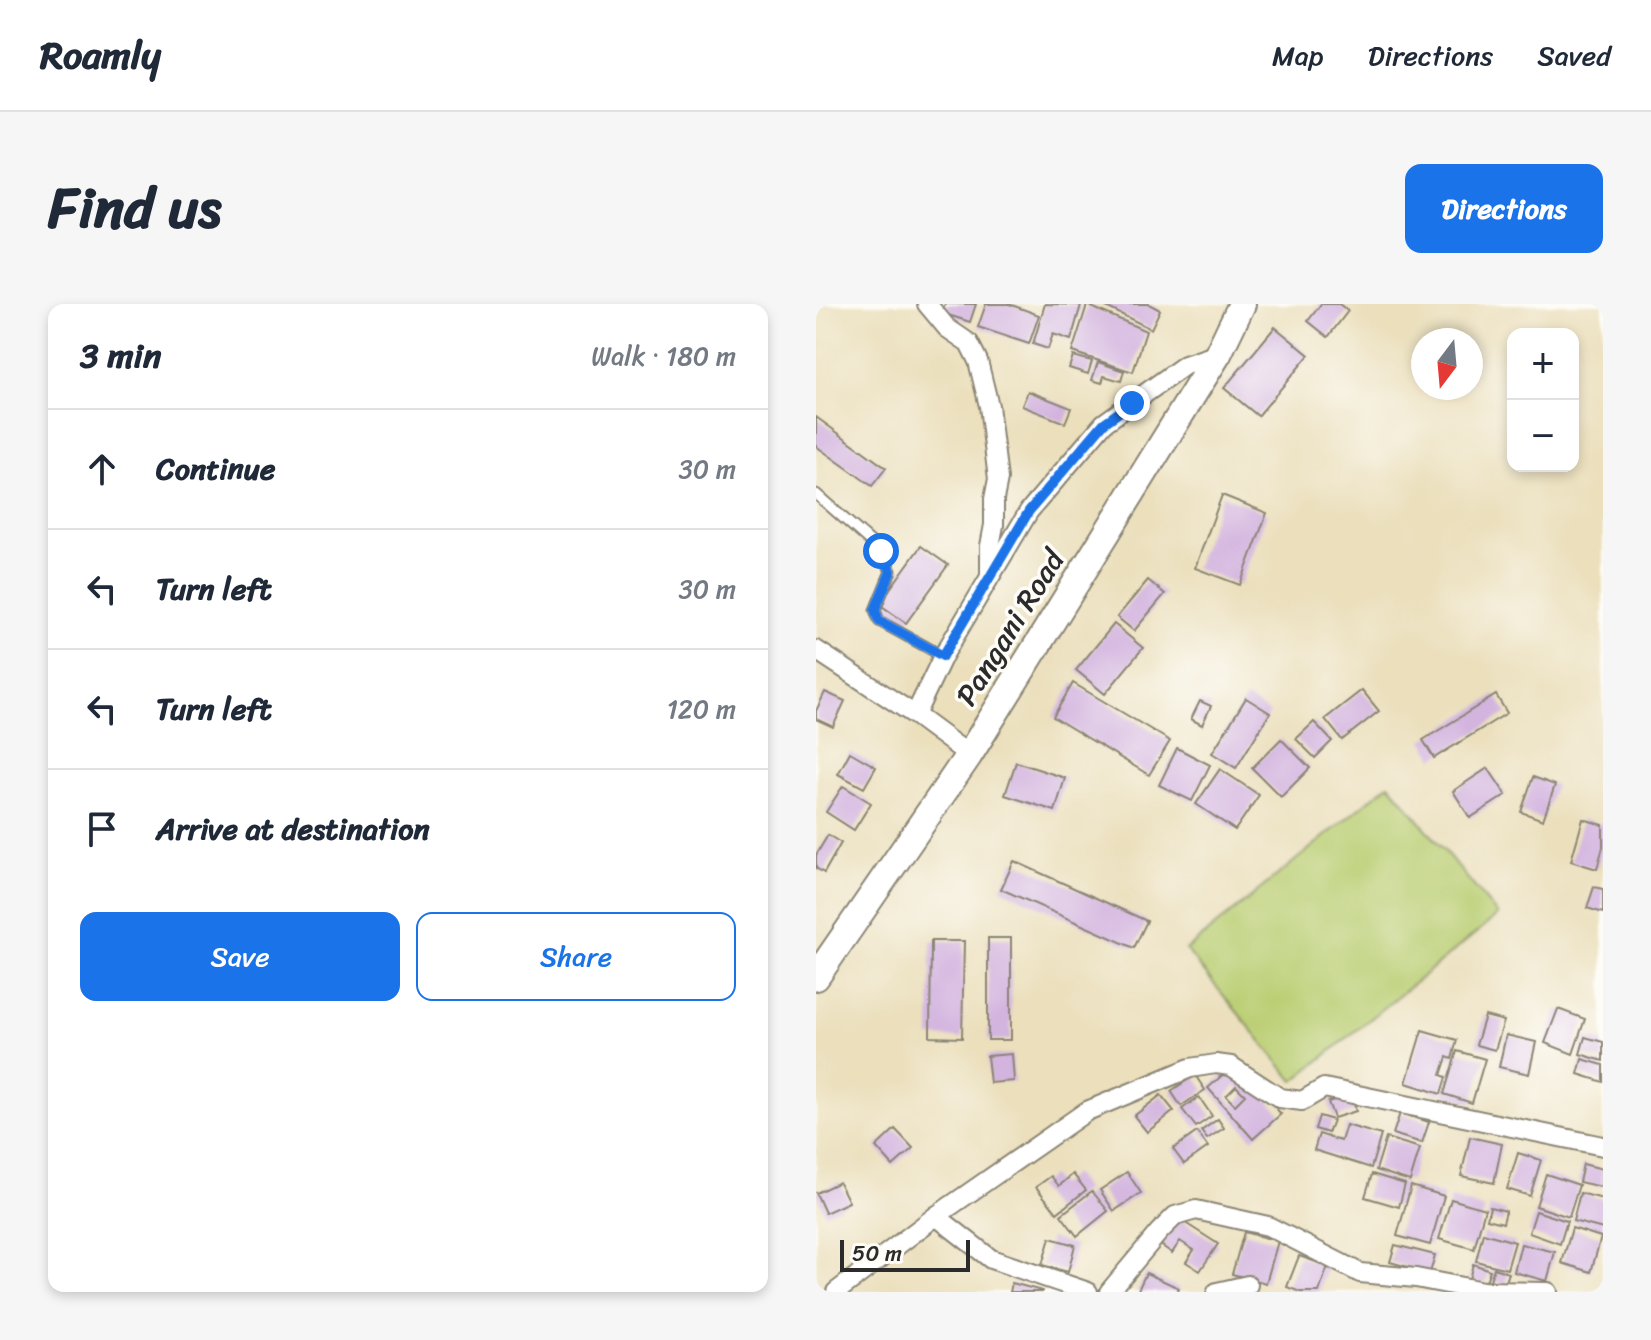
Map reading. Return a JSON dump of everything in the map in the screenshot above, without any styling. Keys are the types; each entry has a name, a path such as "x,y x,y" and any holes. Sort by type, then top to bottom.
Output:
{"main road":[{"name":"Pangani Road","path":"816,977 969,755 1218,354 1237,307"}],"street":[{"path":"927,304 947,328 969,343 978,361 989,406 998,479 990,546 990,578"},
{"path":"915,715 943,656 1029,511 1104,423 1185,365 1218,354"},
{"path":"816,650 915,715 969,755"},
{"path":"836,1292 936,1216 1087,1111 1190,1068 1216,1064 1231,1066 1280,1098 1302,1101 1324,1088 1603,1146"},
{"path":"1109,1292 1175,1216 1196,1210 1268,1226 1360,1273 1416,1278 1483,1291 1548,1292"},
{"path":"936,1216 991,1259 1088,1292"},
{"path":"1217,1292 1248,1285"}],"lane":[{"path":"816,494 881,551 891,571 875,610 879,621 943,656"}],"green space":[{"path":"1389,784 1498,915 1294,1081 1186,950"}],"building":[{"path":"945,304 976,304 970,322 942,313"},
{"path":"986,304 1009,304 1039,315 1029,344 978,327"},
{"path":"1045,304 1081,305 1071,340 1053,334 1048,349 1033,344"},
{"path":"1107,304 1149,304 1160,310 1151,329 1106,307"},
{"path":"1321,304 1339,304 1348,311 1328,337 1308,321"},
{"path":"1087,305 1146,331 1133,372 1072,352"},
{"path":"1275,327 1309,355 1258,416 1224,388"},
{"path":"1073,356 1092,361 1088,374 1069,368"},
{"path":"1098,362 1124,371 1121,381 1104,376 1102,383 1092,380"},
{"path":"1028,391 1071,408 1065,423 1022,406"},
{"path":"816,417 886,468 872,486 816,446"},
{"path":"1222,495 1267,513 1240,585 1195,568"},
{"path":"921,546 948,565 906,623 879,604"},
{"path":"1148,580 1165,594 1134,631 1117,617"},
{"path":"1114,624 1143,648 1105,694 1076,670"},
{"path":"1073,683 1170,741 1149,775 1053,717"},
{"path":"1362,690 1379,711 1342,740 1325,719"},
{"path":"825,692 845,701 833,727 816,719 816,711"},
{"path":"1496,695 1507,713 1434,758 1423,740"},
{"path":"1246,698 1270,713 1236,768 1212,753"},
{"path":"1200,701 1211,706 1202,725 1191,719"},
{"path":"1314,722 1332,741 1315,758 1296,739"},
{"path":"1281,739 1310,768 1281,797 1252,768"},
{"path":"1177,748 1210,765 1192,801 1159,785"},
{"path":"850,752 876,767 864,788 838,774"},
{"path":"1016,762 1065,778 1055,811 1005,795"},
{"path":"1488,768 1506,795 1470,818 1453,791"},
{"path":"1220,769 1259,795 1235,830 1196,804"},
{"path":"1533,777 1555,785 1543,820 1521,812"},
{"path":"843,786 871,803 854,830 826,812"},
{"path":"1583,819 1603,825 1603,847 1597,869 1571,861"},
{"path":"828,835 841,843 824,873 816,868 816,855"},
{"path":"1014,861 1147,921 1134,948 1001,889"},
{"path":"1594,887 1603,889 1603,913 1587,908"},
{"path":"988,938 1011,938 1011,1040 988,1040"},
{"path":"931,941 964,941 962,1038 930,1037"},
{"path":"1558,1009 1585,1019 1573,1054 1545,1043"},
{"path":"1485,1016 1504,1021 1495,1050 1476,1045"},
{"path":"1422,1030 1457,1040 1452,1059 1447,1057 1441,1075 1446,1077 1441,1094 1406,1083"},
{"path":"1506,1035 1536,1042 1529,1074 1499,1067"},
{"path":"1585,1037 1603,1042 1603,1061 1580,1054"},
{"path":"1457,1051 1485,1059 1472,1103 1444,1094"},
{"path":"1012,1054 1014,1081 990,1083 987,1056"},
{"path":"1582,1059 1603,1065 1603,1082 1578,1074"},
{"path":"1236,1063 1281,1114 1253,1139 1208,1088","holes":["1236,1086 1245,1095 1235,1105 1226,1096"]},
{"path":"1195,1075 1205,1090 1181,1106 1171,1091"},
{"path":"1351,1094 1356,1111 1334,1118 1328,1102"},
{"path":"1161,1095 1174,1111 1147,1132 1134,1116"},
{"path":"1199,1097 1212,1116 1196,1127 1182,1109"},
{"path":"1400,1113 1429,1122 1422,1143 1393,1134"},
{"path":"1319,1116 1333,1120 1328,1133 1315,1129"},
{"path":"1218,1119 1224,1128 1207,1139 1201,1131"},
{"path":"1346,1125 1381,1135 1371,1168 1314,1150 1319,1134 1341,1141"},
{"path":"895,1129 913,1148 893,1166 876,1147"},
{"path":"1197,1132 1208,1147 1184,1164 1173,1149"},
{"path":"1470,1137 1502,1144 1494,1183 1461,1176"},
{"path":"1386,1138 1420,1148 1410,1181 1376,1170"},
{"path":"1518,1153 1541,1160 1530,1196 1507,1189"},
{"path":"1583,1164 1603,1169 1602,1187 1579,1182"},
{"path":"1127,1172 1141,1193 1114,1211 1100,1190"},
{"path":"1073,1174 1086,1190 1057,1213 1036,1187 1051,1176 1059,1186"},
{"path":"1372,1174 1405,1184 1399,1207 1365,1197"},
{"path":"1546,1174 1579,1185 1569,1217 1536,1206"},
{"path":"839,1182 849,1202 825,1213 816,1193"},
{"path":"1411,1186 1444,1196 1430,1245 1397,1236"},
{"path":"1092,1191 1108,1211 1077,1236 1061,1215"},
{"path":"1580,1193 1603,1199 1603,1229 1573,1221"},
{"path":"1451,1199 1485,1209 1474,1249 1439,1239"},
{"path":"1490,1207 1506,1211 1503,1223 1487,1219"},
{"path":"1536,1211 1567,1221 1560,1244 1529,1233"},
{"path":"1176,1217 1218,1244 1200,1271 1186,1262 1194,1250 1180,1241 1172,1253 1158,1243"},
{"path":"1572,1228 1601,1237 1591,1272 1562,1263"},
{"path":"1244,1232 1278,1241 1266,1283 1232,1274"},
{"path":"1483,1233 1515,1242 1507,1269 1476,1261"},
{"path":"1050,1238 1075,1245 1068,1272 1042,1265"},
{"path":"1521,1244 1555,1252 1547,1281 1514,1272"},
{"path":"1395,1245 1435,1255 1430,1273 1390,1262"},
{"path":"1299,1256 1328,1266 1319,1292 1300,1292 1287,1287"},
{"path":"1473,1264 1490,1270 1485,1284 1469,1279"},
{"path":"1494,1268 1509,1273 1505,1284 1490,1280"},
{"path":"1146,1273 1179,1288 1177,1292 1137,1292"},
{"path":"1012,1283 1042,1291 1042,1292 1010,1292"}],"route":[{"path":"881,551 891,571 875,610 879,621 943,656 1029,511 1104,423 1132,403"}]}
